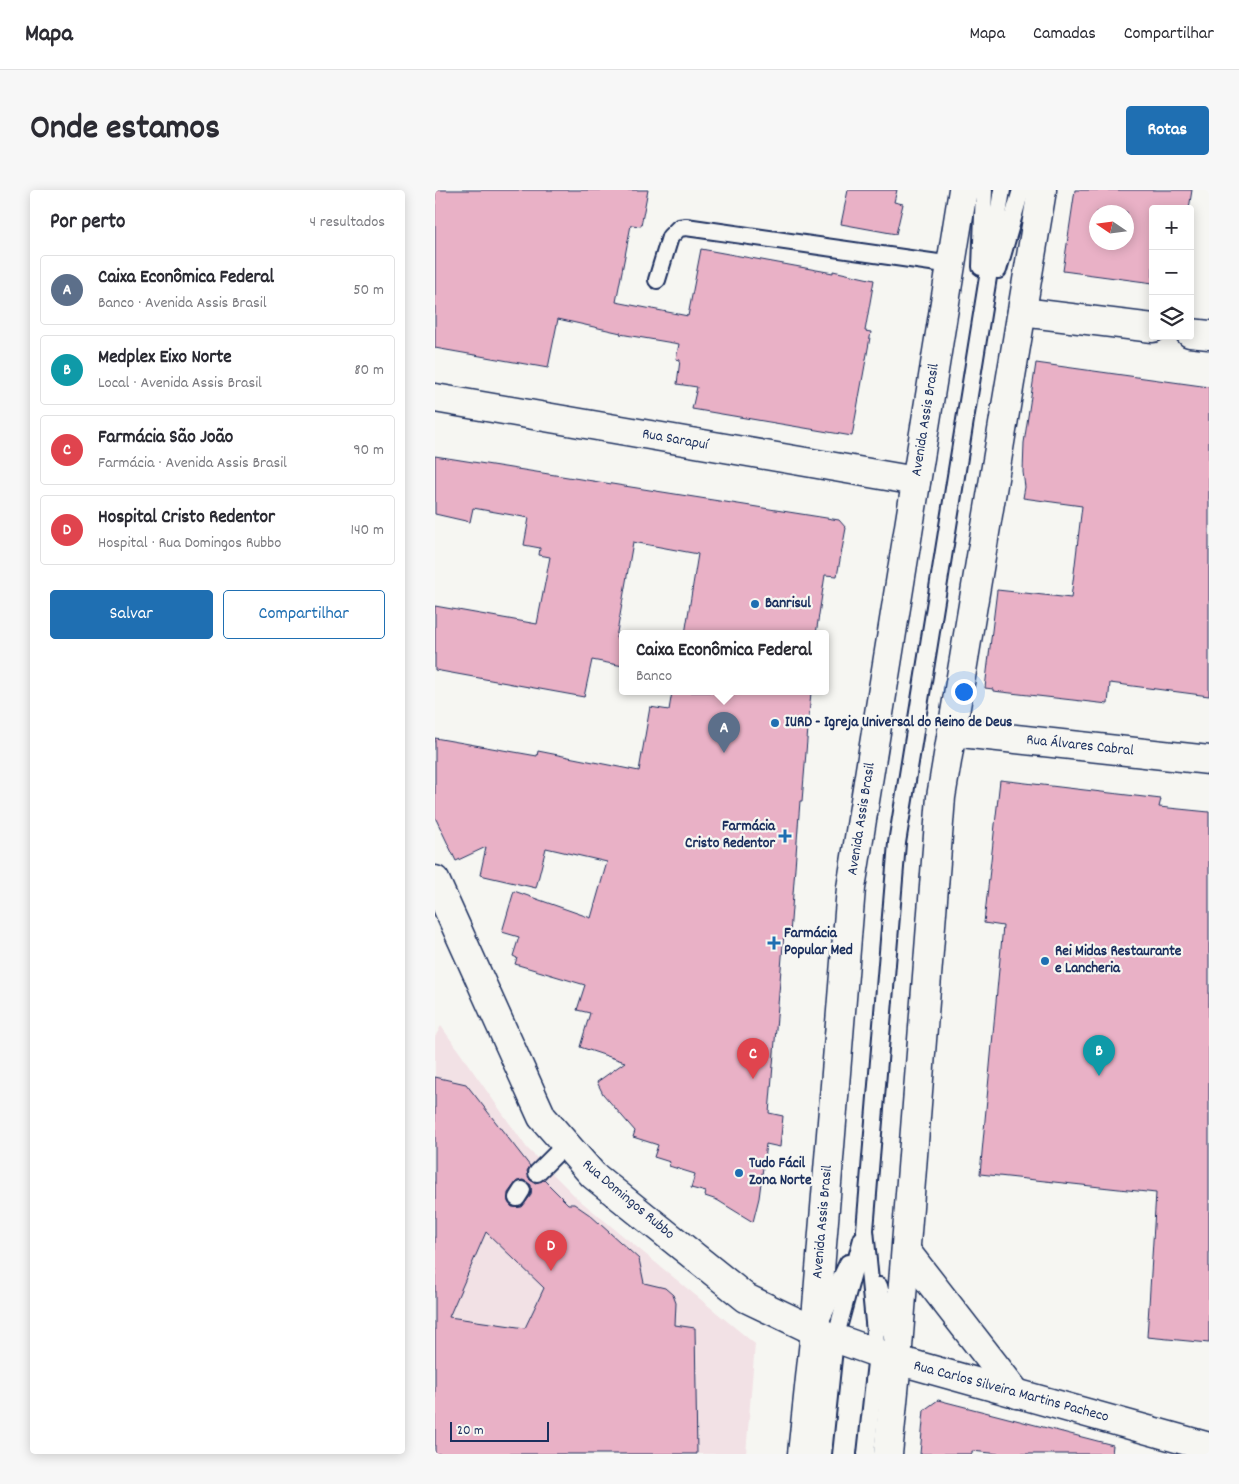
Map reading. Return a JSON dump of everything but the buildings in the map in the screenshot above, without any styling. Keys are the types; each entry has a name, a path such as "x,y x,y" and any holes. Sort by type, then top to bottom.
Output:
{"main road":[{"name":"Avenida Assis Brasil","path":"802,1454 825,1335 851,888 963,190"},
{"path":"888,1454 887,1357 906,1251 941,797 1042,190"},
{"path":"1022,312 1149,328"},
{"path":"1194,333 1209,335"},
{"name":"Rua Sarapuí","path":"435,398 916,481"},
{"name":"Rua Álvares Cabral","path":"952,732 1209,760"},
{"name":"Rua Domingos Rubbo","path":"435,880 541,1117 593,1174 746,1298 825,1335"},
{"path":"906,1251 1017,1394"},
{"name":"Rua Carlos Silveira Martins Pacheco","path":"825,1335 887,1357 1209,1447"}],"lane":[{"path":"977,344 984,190"},
{"path":"866,1454 887,1357 865,1230 897,842 1002,190"},
{"path":"977,344 1021,190"},
{"path":"657,280 670,237 679,228 686,227 952,265"},
{"path":"537,1173 566,1144"},
{"path":"823,1454 825,1335 865,1230"}],"shaded area":[{"path":"441,1026 527,1148 578,1199 755,1344 746,1454 435,1454 435,1037"}],"place":[{"name":"Banrisul","path":"755,604"},
{"name":"IURD - Igreja Universal do Reino de Deus","path":"775,723"},
{"name":"Caixa Econômica Federal","path":"724,753"},
{"name":"Farmácia Cristo Redentor","path":"785,836"},
{"name":"Farmácia Popular Med","path":"774,943"},
{"name":"Rei Midas Restaurante e Lancheria","path":"1045,961"},
{"name":"Medplex Eixo Norte","path":"1099,1076"},
{"name":"Farmácia São João","path":"753,1079"},
{"name":"Tudo Fácil Zona Norte","path":"739,1173"},
{"name":"Hospital Cristo Redentor","path":"551,1271"}]}
